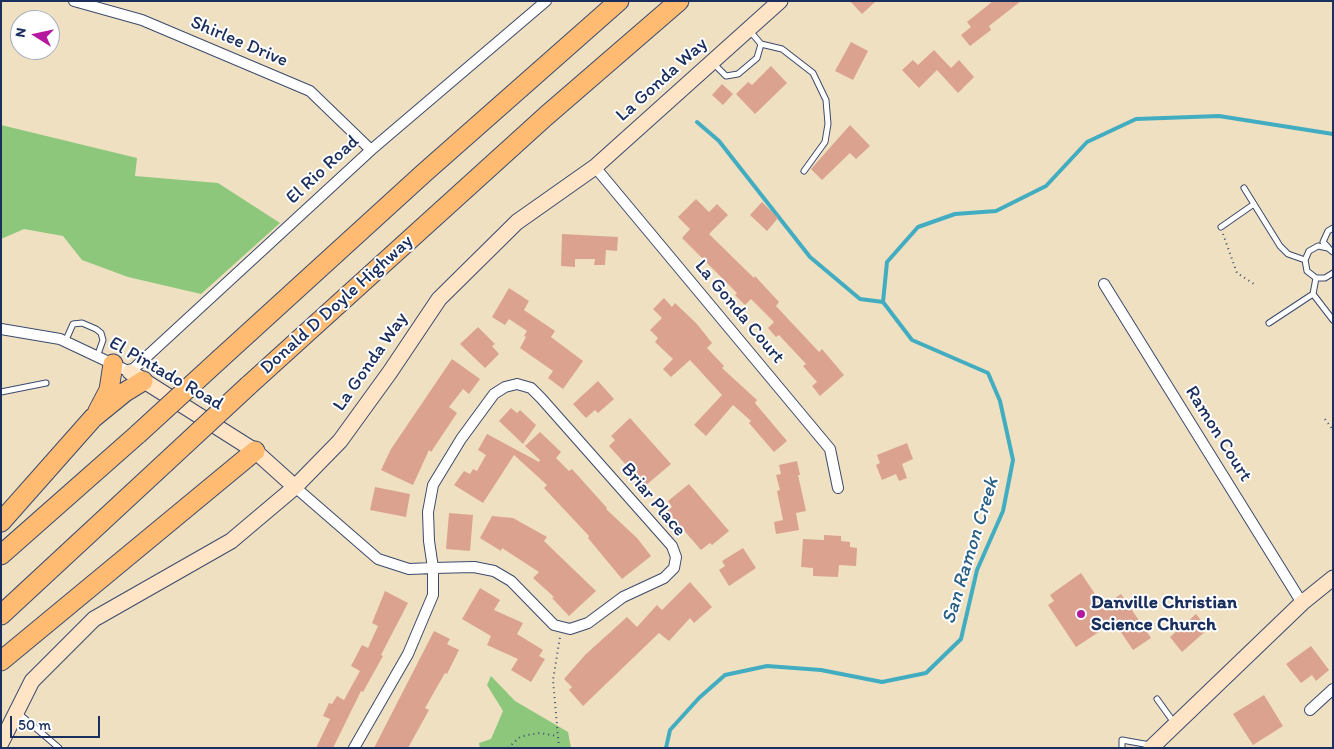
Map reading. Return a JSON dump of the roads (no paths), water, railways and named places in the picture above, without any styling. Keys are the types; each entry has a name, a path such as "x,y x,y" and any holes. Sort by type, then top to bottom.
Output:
{"highway":[{"name":"Donald D Doyle Highway","path":"1,555 138,434 424,173 619,1"},
{"name":"Donald D Doyle Highway","path":"1,615 248,386 546,116 679,1"},
{"path":"93,418 121,369"},
{"path":"1,522 93,418 125,392 121,369"},
{"path":"1,661 255,451"}],"street":[{"name":"Shirlee Drive","path":"74,1 142,20 310,91 371,150"},
{"name":"El Rio Road","path":"121,369 371,150 546,1"},
{"name":"La Gonda Way","path":"1,743 32,681 94,619 231,541 294,487 340,441 390,372 439,299 517,222 595,167 780,1"},
{"name":"La Gonda Court","path":"595,167 830,449 838,488"},
{"name":"Ramon Court","path":"1104,284 1302,602"},
{"name":"El Pintado Road","path":"1,329 65,342 121,369 255,451 294,487"},
{"name":"Briar Place","path":"354,748 408,654 433,595 433,568 429,541 428,512 433,485 460,439 494,394 517,384 532,388 672,546 676,557 674,568 664,578 623,598 588,624 570,630 554,625 543,616 528,597 511,581 494,571 474,567 433,568"},
{"path":"294,487 378,559 409,569 433,568"},
{"path":"1152,747 1302,602 1333,578"},
{"path":"1310,710 1333,689"}],"lane":[{"path":"748,29 761,44 782,50 813,73 826,100 828,124 825,142 804,171"},
{"path":"712,62 726,76 738,74 757,58 761,44"},
{"path":"1244,188 1280,246 1288,254 1305,260"},
{"path":"1221,227 1254,204"},
{"path":"1333,228 1328,231 1323,242 1333,252"},
{"path":"1328,248 1323,246 1313,248 1305,260 1307,271 1316,278 1325,278 1333,273"},
{"path":"1269,323 1313,294 1316,278"},
{"path":"1313,294 1333,320"},
{"path":"65,342 73,324 82,323 96,329 101,333 103,340 121,369"},
{"path":"1,392 46,383"},
{"path":"1156,699 1175,725"},
{"path":"17,712 60,748"},
{"path":"1122,748 1122,740 1152,747"}],"waterway":[{"name":"San Ramon Creek","path":"666,748 670,730 699,698 725,675 767,666 821,670 882,682 926,673 961,639 977,570 1003,511 1013,460 1000,401 988,373 912,340 883,302 887,262 918,227 955,214 996,211 1046,186 1087,142 1136,119 1219,116 1333,134"},
{"path":"697,122 719,141 810,257 860,299 883,302"}],"place":[{"name":"Danville Christian Science Church","path":"1081,614"}]}
